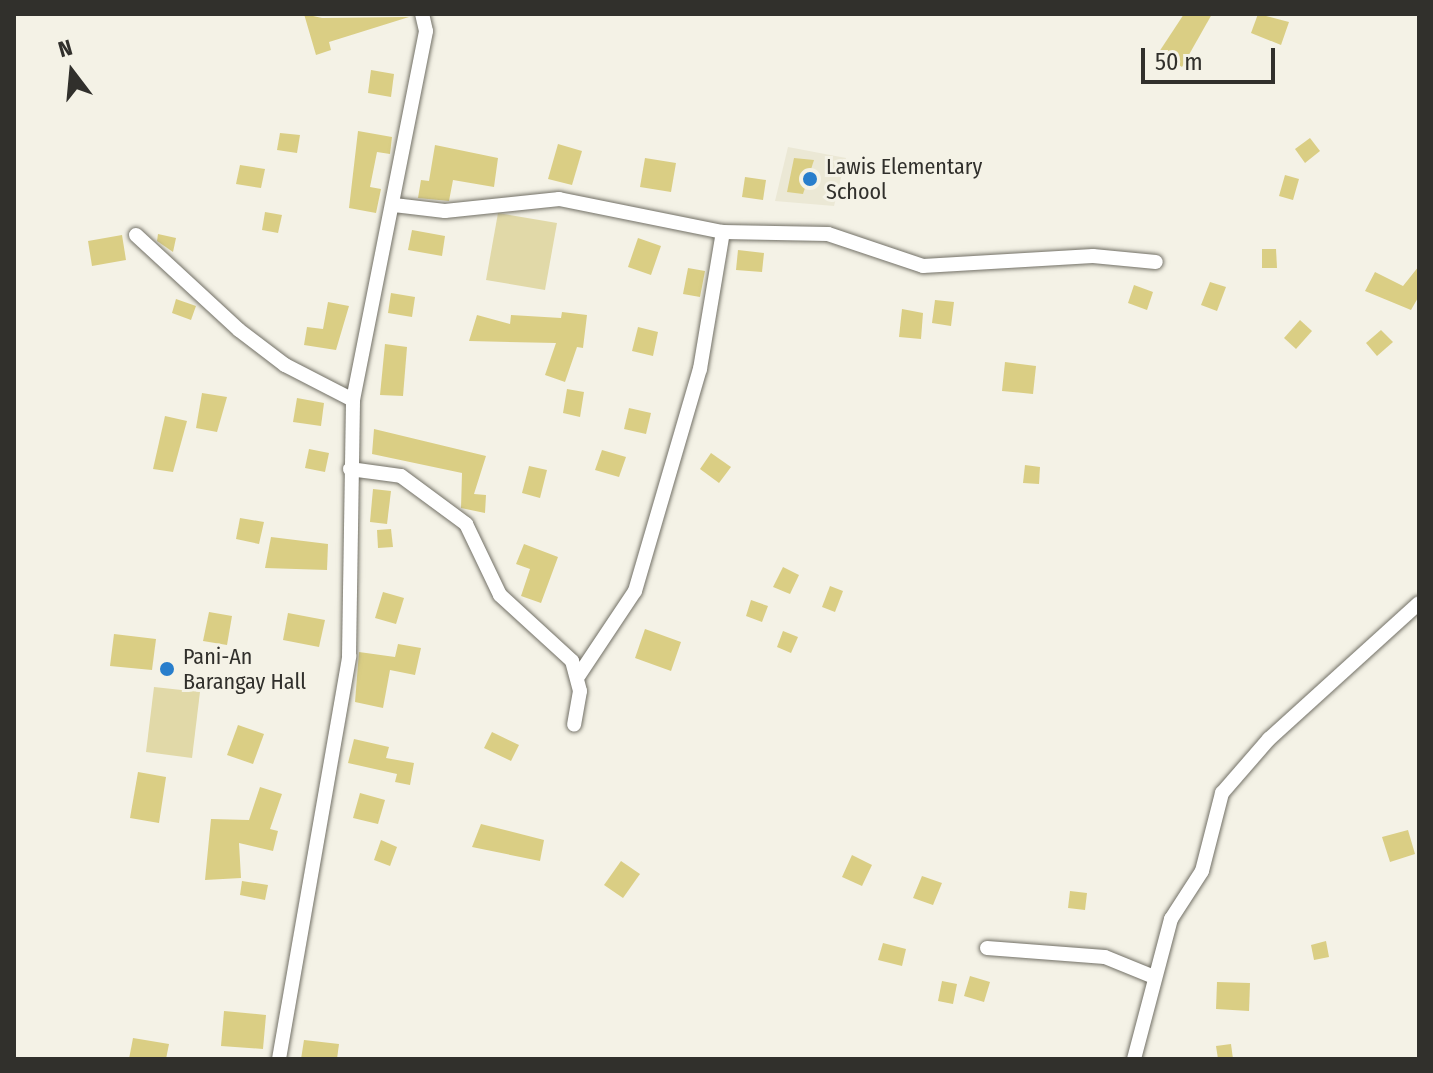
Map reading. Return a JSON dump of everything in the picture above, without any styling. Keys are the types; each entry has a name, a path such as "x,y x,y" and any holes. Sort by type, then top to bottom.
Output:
{"street":[{"path":"279,1059 349,656 353,400 426,31 422,14"},
{"path":"394,205 445,211 559,199 723,232 828,234 951,268 1093,256 1156,262"},
{"path":"574,724 579,675 635,591 700,369 723,232"},
{"path":"136,235 193,292 285,365 353,400"},
{"path":"350,469 401,476 466,524 500,595 579,675"},
{"path":"1134,1059 1144,1043 1154,977 1171,919 1202,871 1222,793 1269,739 1419,603"},
{"path":"987,948 1105,957 1154,977"}],"shaded area":[{"name":"Lawis Elementary School","path":"788,147 846,158 834,206 775,201"},
{"path":"498,213 557,223 545,290 486,280"},
{"path":"154,687 200,692 192,758 146,752"}],"building":[{"path":"304,14 322,18 409,17 329,42 331,50 316,55"},
{"path":"1184,14 1212,14 1182,67 1159,52"},
{"path":"1258,14 1289,22 1281,45 1251,33"},
{"path":"371,70 394,74 391,97 368,93"},
{"path":"358,131 392,137 390,154 377,152 370,187 381,189 376,213 349,208"},
{"path":"280,133 300,135 297,153 277,150"},
{"path":"1310,138 1320,151 1305,163 1295,149"},
{"path":"558,144 582,151 572,185 548,179"},
{"path":"435,145 498,158 494,187 453,180 449,201 418,198 421,180 429,181"},
{"path":"645,158 676,163 671,192 640,187"},
{"path":"794,158 814,160 803,194 787,192"},
{"path":"240,165 265,169 261,188 236,184"},
{"path":"1285,175 1299,179 1293,200 1279,196"},
{"path":"745,177 766,180 763,200 742,197"},
{"path":"265,212 282,215 278,233 262,230"},
{"path":"412,230 445,236 442,256 408,250"},
{"path":"158,234 176,238 173,252 157,241"},
{"path":"122,235 126,260 92,266 88,241"},
{"path":"638,238 661,246 651,275 628,267"},
{"path":"1262,249 1276,249 1277,268 1262,268"},
{"path":"738,250 764,253 762,272 736,270"},
{"path":"1419,266 1419,296 1411,310 1365,291 1375,272 1403,286"},
{"path":"688,268 705,271 700,297 683,294"},
{"path":"1210,282 1226,287 1217,311 1201,305"},
{"path":"1134,285 1153,292 1147,310 1128,303"},
{"path":"391,293 415,297 412,317 388,313"},
{"path":"176,299 196,306 191,320 172,313"},
{"path":"935,300 954,302 951,326 932,323"},
{"path":"328,302 349,306 336,350 304,345 307,327 323,329"},
{"path":"902,309 923,313 921,339 899,337"},
{"path":"562,312 587,315 583,348 577,347 565,382 545,375 556,343 469,341 477,315 510,324 511,315 561,318"},
{"path":"1300,320 1312,331 1296,349 1284,338"},
{"path":"638,327 658,332 653,356 632,351"},
{"path":"1381,330 1393,342 1377,356 1366,343"},
{"path":"385,344 407,347 403,396 380,395"},
{"path":"1005,362 1036,366 1033,394 1002,391"},
{"path":"567,389 584,392 580,417 563,413"},
{"path":"202,393 227,397 217,432 196,428"},
{"path":"297,398 324,403 321,426 293,422"},
{"path":"629,408 651,413 646,434 624,429"},
{"path":"165,416 187,421 173,472 153,469"},
{"path":"374,429 486,456 474,494 486,495 485,513 461,508 462,473 372,454"},
{"path":"309,449 329,453 325,472 305,468"},
{"path":"602,450 626,457 619,477 595,470"},
{"path":"711,453 731,467 719,483 700,469"},
{"path":"1025,465 1040,467 1039,484 1023,483"},
{"path":"529,466 547,470 540,498 522,493"},
{"path":"373,489 391,491 387,524 370,522"},
{"path":"240,518 264,522 259,544 236,539"},
{"path":"391,529 393,547 378,548 377,530"},
{"path":"271,537 328,544 327,570 265,568"},
{"path":"524,544 558,557 541,603 521,596 530,569 516,564"},
{"path":"783,567 799,575 790,594 773,587"},
{"path":"830,586 843,591 835,612 822,607"},
{"path":"383,592 404,598 396,624 375,618"},
{"path":"751,600 768,606 762,622 746,616"},
{"path":"209,612 232,616 227,645 203,641"},
{"path":"288,613 325,620 319,647 283,640"},
{"path":"645,629 681,642 671,671 635,658"},
{"path":"783,631 798,637 791,653 777,647"},
{"path":"114,634 156,639 152,670 110,666"},
{"path":"398,644 421,648 415,675 390,670 383,708 355,702 359,652 395,657"},
{"path":"238,725 264,734 253,764 227,755"},
{"path":"492,732 519,745 511,761 484,748"},
{"path":"354,739 389,747 386,758 414,763 410,785 395,782 397,774 348,763"},
{"path":"138,772 166,777 159,823 130,818"},
{"path":"260,787 282,794 270,829 278,831 273,851 239,843 241,878 205,880 211,819 249,820"},
{"path":"360,793 385,800 378,824 353,818"},
{"path":"481,824 544,840 540,861 472,847"},
{"path":"1408,830 1415,854 1390,862 1382,837"},
{"path":"381,840 397,847 390,866 374,860"},
{"path":"852,855 872,865 862,886 842,877"},
{"path":"621,861 640,874 623,898 604,885"},
{"path":"922,876 942,883 933,905 913,898"},
{"path":"242,881 268,885 265,900 240,895"},
{"path":"1070,891 1087,893 1085,910 1068,908"},
{"path":"1326,941 1329,957 1314,960 1311,945"},
{"path":"883,943 906,949 902,966 878,960"},
{"path":"970,976 990,982 984,1002 964,996"},
{"path":"942,981 957,984 953,1004 938,1001"},
{"path":"1217,982 1250,983 1249,1011 1216,1009"},
{"path":"224,1011 266,1015 263,1049 221,1046"},
{"path":"133,1038 169,1044 166,1059 129,1059"},
{"path":"304,1040 339,1044 337,1059 301,1059"},
{"path":"1231,1044 1233,1059 1218,1059 1216,1046"}],"place":[{"name":"Lawis Elementary School","path":"810,179"},
{"name":"Pani-An Barangay Hall","path":"167,669"}]}
